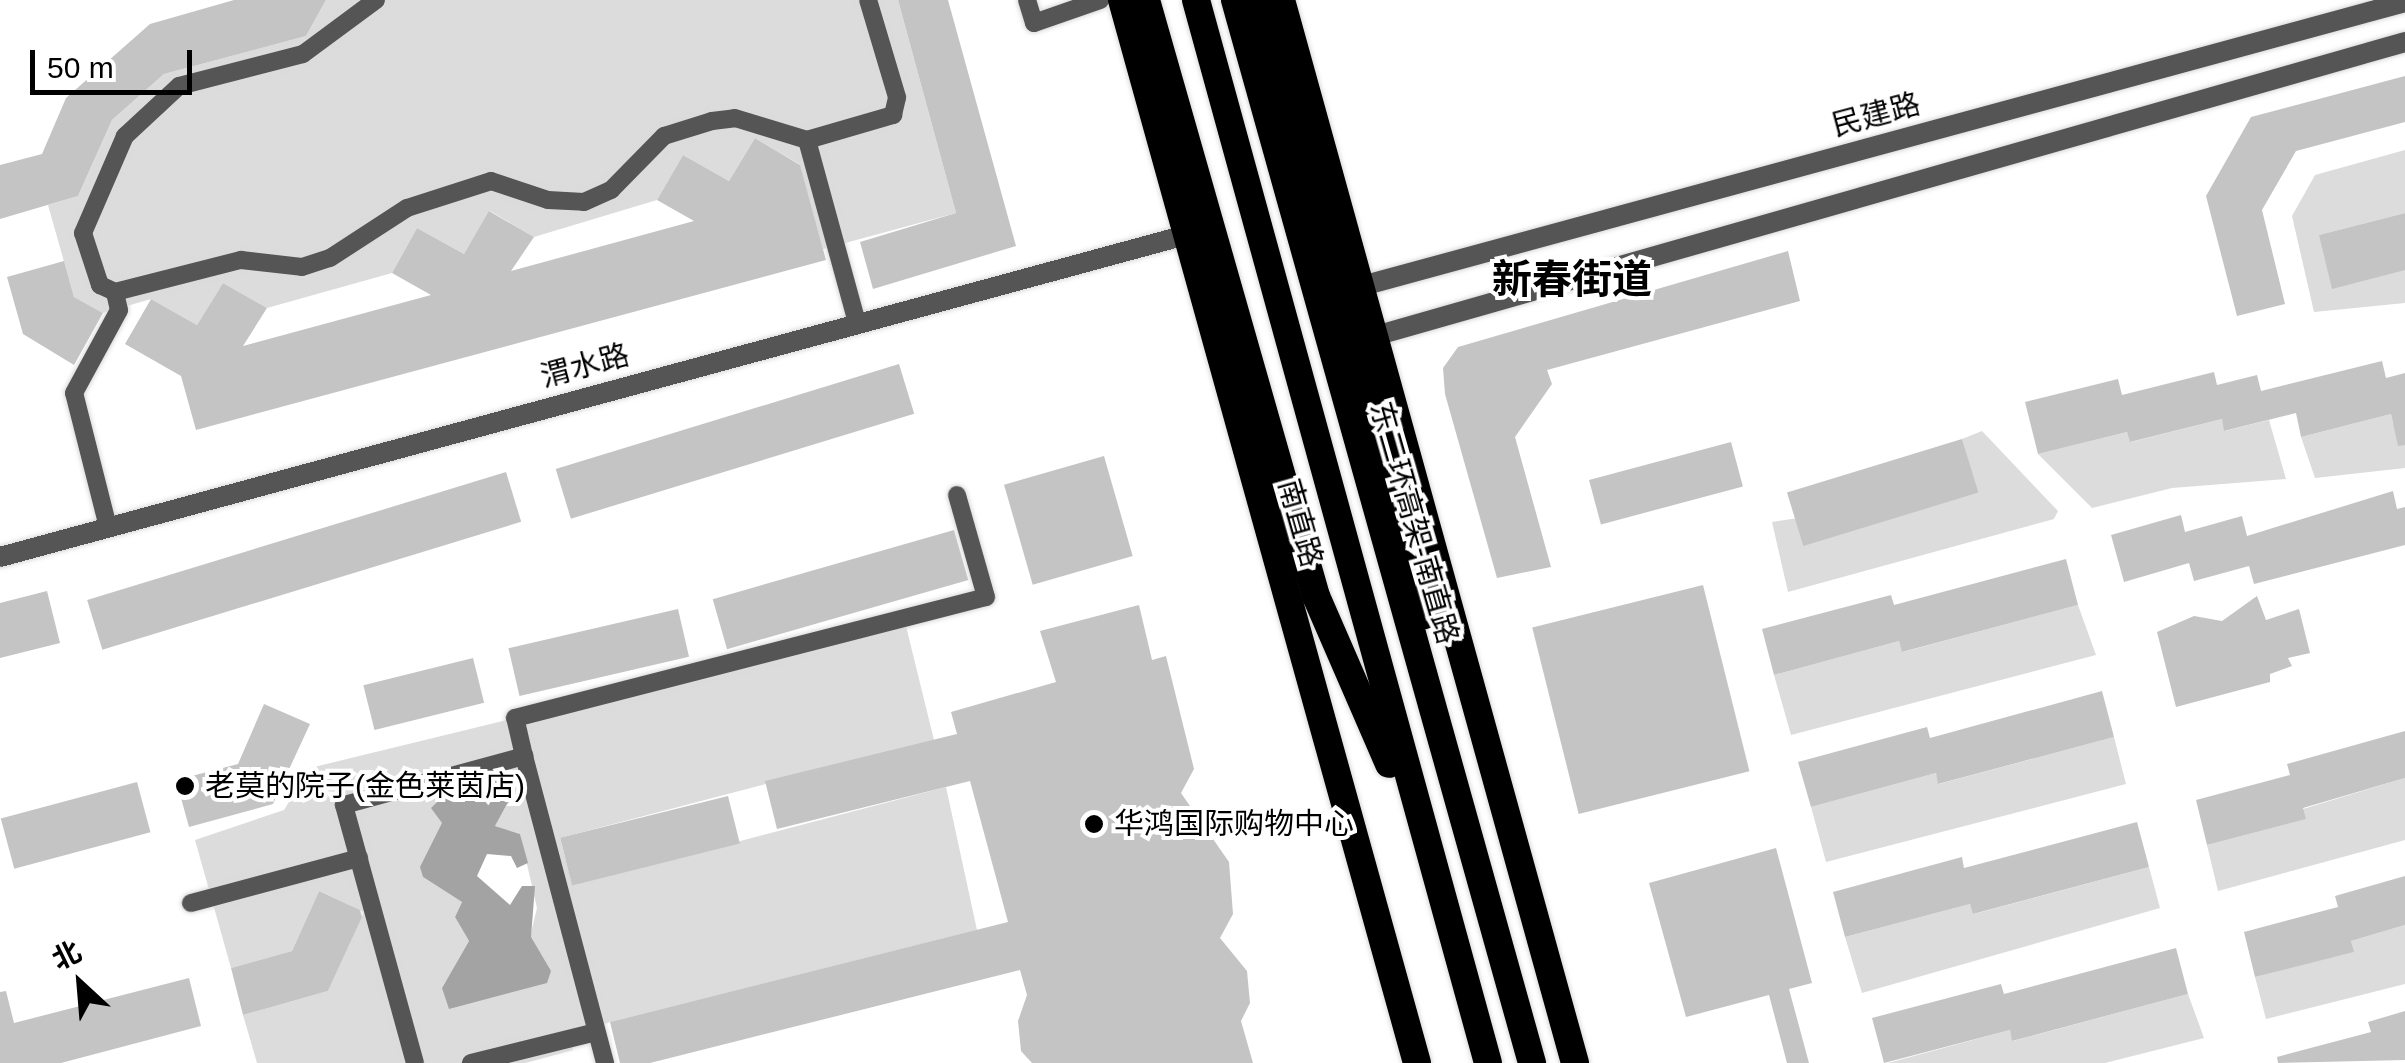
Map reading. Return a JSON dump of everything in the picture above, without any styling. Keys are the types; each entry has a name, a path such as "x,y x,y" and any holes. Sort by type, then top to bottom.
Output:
{"highway":[{"name":"南直路","path":"1122,0 1418,1063"},
{"path":"1146,0 1316,596 1428,852"},
{"path":"1196,0 1488,1063"},
{"name":"东二环高架-南直路","path":"1235,0 1532,1063"},
{"path":"1259,0 1412,553 1468,832"},
{"path":"1282,0 1575,1063"}],"street":[{"path":"376,0 304,54 179,86 125,136 83,233 100,285 115,292 241,260 302,267 455,188 491,182 548,200 584,202 612,190 664,136 712,120 735,118 807,140 893,115 898,97 868,0"},
{"path":"1027,0 1034,22 1100,0"},
{"name":"民建路","path":"1362,286 2405,2"},
{"path":"1376,336 2405,42"},
{"path":"807,140 857,323"},
{"name":"渭水路","path":"0,557 1186,236"},
{"path":"108,527 74,394 119,310 115,292"},
{"path":"605,1063 514,718 986,597 958,494"},
{"path":"415,1063 344,805 524,756"},
{"path":"191,903 358,858"},
{"path":"470,1063 596,1032"}],"shaded area":[{"path":"326,0 898,0 956,213 823,249 799,164 755,138 729,181 683,155 657,200 534,237 490,211 464,254 417,228 392,273 267,308 223,283 197,325 151,299 103,313 74,297 48,205 78,196 112,120 164,74 306,36"},
{"path":"2405,150 2405,213 2319,235 2405,270 2405,303 2314,312 2292,216 2315,175"},
{"path":"2391,414 2393,424 2405,422 2405,468 2315,478 2301,437"},
{"path":"2222,419 2225,431 2269,420 2286,479 2172,488 2092,508 2038,454 2127,432 2131,442"},
{"path":"1982,431 2058,511 2054,519 1788,592 1772,522 1977,492 1962,439"},
{"path":"2078,605 2096,655 1791,735 1774,675 1899,641 1903,652"},
{"path":"904,618 934,740 560,838 572,885 946,787 977,930 610,1022 570,1038 573,1050 525,1063 257,1063 243,1015 328,991 364,912 319,891 292,951 231,968 195,840 284,810 310,768 515,718 524,756 459,781 423,877 462,902 455,917 469,941 442,988 550,971 530,937 537,908 520,834 495,826 513,793 499,770 534,758 522,716"},
{"path":"2114,737 2126,784 1826,862 1811,807 1936,773 1939,784"},
{"path":"499,770 513,793 495,826 520,834 528,863 517,868 511,856 487,854 477,876 510,905 522,886 535,886 531,937 551,971 547,983 449,1009 442,988 469,941 455,917 462,902 423,877 420,867 442,823 431,808 459,781"},
{"path":"2405,778 2405,840 2218,891 2207,845 2305,819 2303,809"},
{"path":"2149,867 2160,908 1862,993 1845,937 1970,904 1974,914"},
{"path":"2405,925 2405,984 2266,1019 2255,977 2353,952 2351,941"},
{"path":"2188,994 2204,1038 2105,1063 1888,1063 2010,1030 2013,1041"}],"building":[{"path":"234,0 326,0 306,36 164,74 112,120 78,196 0,219 0,165 42,154 66,98 150,24"},
{"path":"898,0 948,0 1016,246 873,289 860,242 956,213"},
{"path":"2405,76 2405,122 2296,151 2262,210 2285,304 2237,316 2206,196 2251,117"},
{"path":"755,138 800,165 826,260 196,430 181,376 125,344 151,299 197,325 223,283 267,308 243,346 431,295 392,273 417,228 464,254 489,211 534,237 511,271 694,221 657,200 683,155 729,181"},
{"path":"2405,213 2405,270 2332,289 2319,235"},
{"path":"1788,251 1800,301 1547,370 1552,384 1515,437 1551,567 1497,578 1445,394 1443,368 1458,347"},
{"path":"64,261 74,297 103,313 74,365 23,334 7,277"},
{"path":"2382,361 2386,378 2405,373 2405,445 2398,446 2391,414 2301,437 2296,413 2224,431 2222,419 2130,442 2127,432 2038,454 2025,402 2118,379 2122,395 2214,372 2217,385 2257,375 2261,391"},
{"path":"899,364 914,414 571,519 556,469"},
{"path":"1962,439 1978,493 1803,546 1787,493"},
{"path":"1731,442 1743,486 1601,524 1589,480"},
{"path":"1104,456 1133,556 1033,585 1004,485"},
{"path":"506,472 521,522 102,650 87,600"},
{"path":"2393,491 2397,509 2405,507 2405,545 2254,584 2249,566 2194,581 2189,563 2124,582 2111,535 2181,515 2185,532 2242,516 2247,536"},
{"path":"954,530 968,580 727,649 713,599"},
{"path":"2066,559 2078,605 1902,652 1899,641 1774,675 1762,629 1891,595 1894,605"},
{"path":"1703,585 1749,771 1579,814 1532,628"},
{"path":"47,591 60,643 0,658 0,603"},
{"path":"2257,596 2266,620 2299,609 2310,653 2288,658 2292,666 2270,674 2270,682 2176,707 2157,632 2194,616 2222,621"},
{"name":"华鸿国际购物中心","path":"1139,605 1152,660 1166,656 1194,769 1181,793 1229,862 1233,914 1220,938 1247,971 1250,1003 1241,1021 1253,1063 1032,1063 1021,1051 1018,1021 1027,995 1020,970 650,1063 620,1063 610,1022 1008,922 970,781 777,829 765,781 957,734 951,712 1056,682 1040,631"},
{"path":"678,609 689,657 519,696 508,648"},
{"path":"473,658 484,703 374,730 363,685"},
{"path":"2102,691 2114,737 1938,784 1936,773 1811,807 1798,762 1927,727 1930,738"},
{"path":"264,704 310,724 273,804 189,827 176,780 238,764"},
{"path":"2405,731 2405,778 2303,808 2306,819 2207,845 2196,800 2290,775 2287,764"},
{"path":"137,782 150,832 14,869 1,818"},
{"path":"728,796 740,844 572,885 560,838"},
{"path":"2137,822 2149,867 1973,914 1970,904 1845,937 1833,892 1962,857 1964,868"},
{"path":"1776,848 1812,983 1789,989 1809,1063 1787,1063 1769,995 1686,1017 1649,883"},
{"path":"2405,876 2405,925 2351,941 2354,952 2255,977 2244,932 2338,907 2335,896"},
{"path":"319,891 360,910 362,917 328,991 243,1015 231,968 292,951"},
{"path":"2176,948 2188,994 2012,1041 2010,1030 1884,1063 1872,1018 2001,984 2004,994"},
{"path":"189,978 201,1026 61,1063 0,1063 0,992 6,991 14,1023"},
{"path":"2405,1011 2405,1060 2278,1063 2277,1057 2371,1032 2368,1022"}],"place":[{"name":"老莫的院子(金色莱茵店)","path":"185,786"},
{"name":"华鸿国际购物中心","path":"1094,824"}],"district":[{"name":"新春街道","path":"1572,279"}]}
